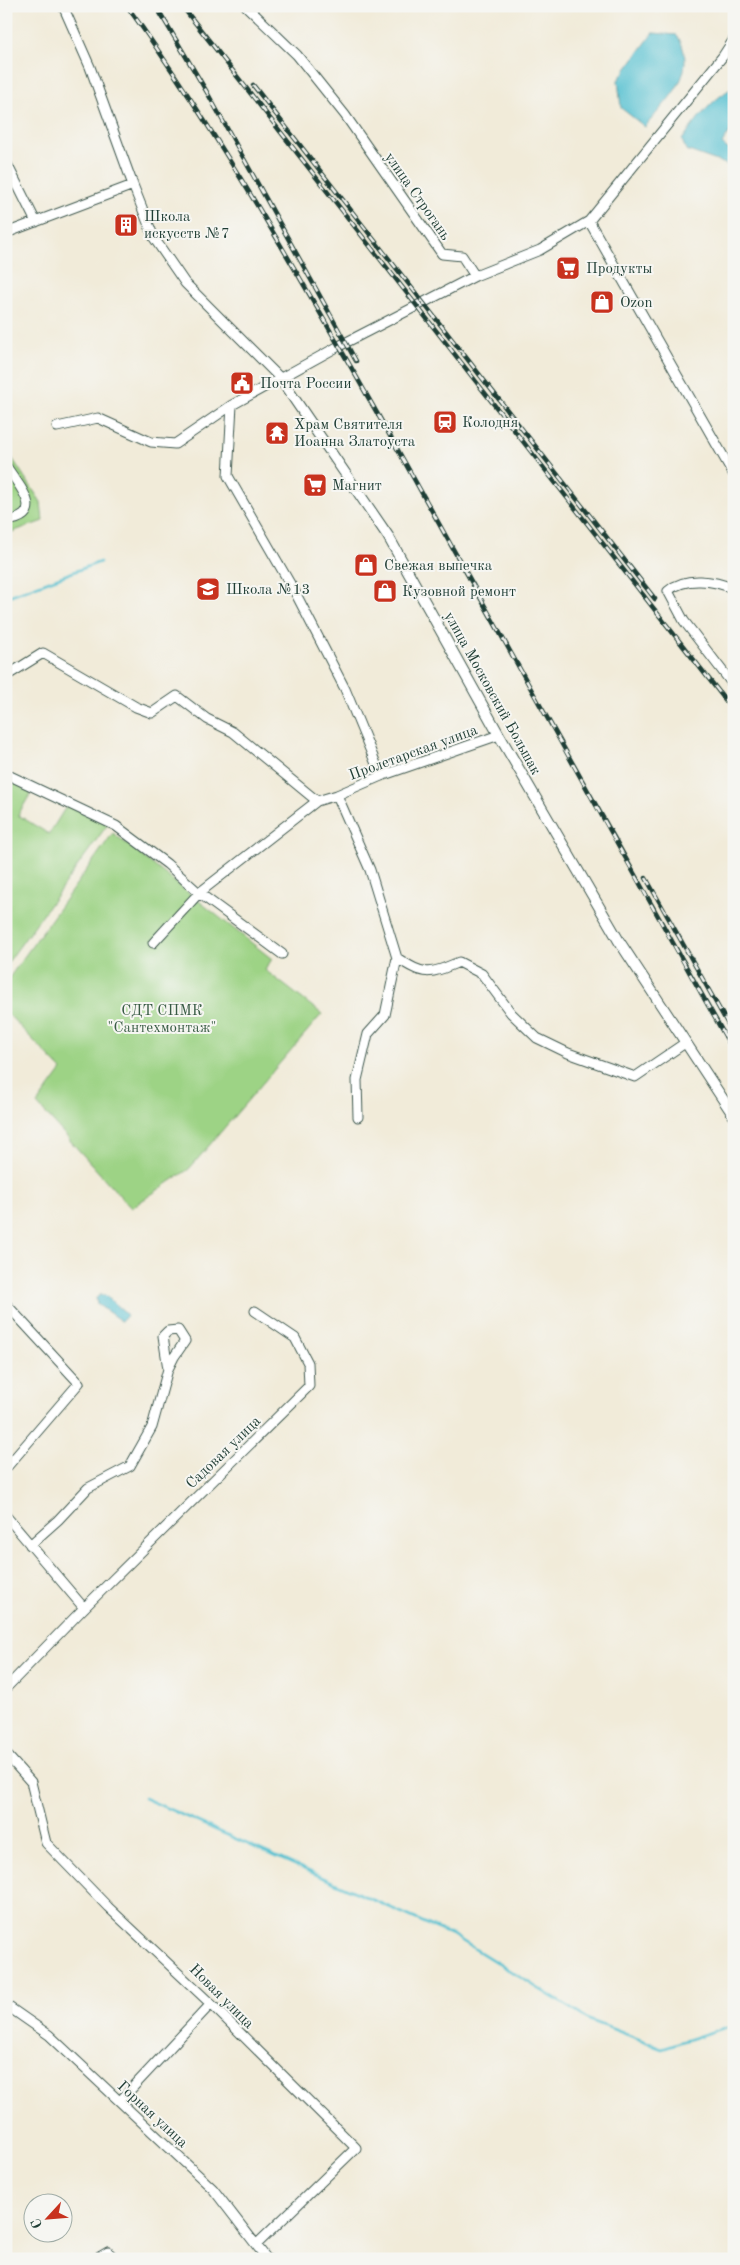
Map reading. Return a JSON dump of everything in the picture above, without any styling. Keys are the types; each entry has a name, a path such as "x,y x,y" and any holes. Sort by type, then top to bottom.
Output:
{"street":[{"name":"улица Московский Большак","path":"63,6 90,67 132,186 154,238 179,275 280,378 388,536 499,735 620,941 684,1043 734,1116"},
{"name":"улица Строгань","path":"246,6 297,55 339,108 442,254 462,256 474,276"},
{"path":"57,427 98,418 151,442 175,444 232,404 280,378 474,276 540,250 589,221 723,56 734,39"},
{"path":"6,162 36,222"},
{"path":"6,233 132,186"},
{"path":"589,221 734,475"},
{"path":"232,404 228,476 296,594 345,688 381,776"},
{"path":"6,466 29,501 28,511 22,518 6,521"},
{"path":"734,589 718,582 694,582 676,584 668,591 684,621 734,686"},
{"path":"6,676 43,653 136,707 152,713 177,696 207,719 233,732 317,801"},
{"name":"Пролетарская улица","path":"153,943 199,893 317,801 337,795 381,776 499,735"},
{"path":"6,774 116,826 167,864 199,893 282,954"},
{"name":"Пролетарская улица","path":"337,795 370,870 396,958 385,1015 368,1034 357,1080 358,1117"},
{"path":"396,958 418,972 436,972 459,962 482,974 510,1013 538,1038 568,1053 635,1077 684,1043"},
{"path":"6,1304 79,1383 6,1468"},
{"name":"Садовая улица","path":"6,1688 84,1608 309,1386 308,1363 295,1338 255,1311"},
{"path":"30,1545 58,1520 88,1488 130,1466 152,1427 168,1369"},
{"path":"6,1516 84,1608"},
{"name":"Новая улица","path":"6,1754 31,1782 46,1843 108,1907 210,2004 356,2148 259,2242"},
{"path":"120,2101 210,2004"},
{"name":"Горная улица","path":"6,2005 49,2035 213,2189 259,2242 267,2259"},
{"path":"96,2259 108,2252 115,2259"}],"green space":[{"path":"6,449 41,502 43,521 6,534"},
{"path":"6,777 31,793 18,815 49,834 67,805 108,824 6,965"},
{"name":"СДТ СПМК \"Сантехмонтаж\"","path":"113,833 272,959 265,970 322,1014 189,1169 131,1208 37,1104 62,1070 6,1012 6,982"}],"water":[{"path":"653,33 677,35 683,49 685,62 683,74 678,85 645,127 621,108 618,80"},
{"path":"734,87 734,125 722,144 728,149 734,149 734,167 686,150 682,140 712,103"},
{"path":"100,1295 105,1295 127,1315 124,1319 121,1321 97,1304 96,1298"}],"waterway":[{"path":"6,597 100,562"},
{"path":"144,1798 454,1936 589,2020 662,2048 727,2027"}],"railway":[{"path":"127,6 200,114 269,225 399,452 734,1052"},
{"path":"156,6 208,94 356,361"},
{"path":"182,6 734,711"},
{"path":"253,85 655,599"},
{"path":"646,878 734,1035"}],"place":[{"name":"Школа искусств №7","path":"126,225"},
{"name":"Продукты","path":"568,268"},
{"name":"Ozon","path":"602,302"},
{"name":"Почта России","path":"242,383"},
{"name":"Колодня","path":"445,422"},
{"name":"Храм Святителя Иоанна Златоуста","path":"277,433"},
{"name":"Магнит","path":"315,485"},
{"name":"Свежая выпечка","path":"366,565"},
{"name":"Школа №13","path":"208,589"},
{"name":"Кузовной ремонт","path":"385,591"}]}
